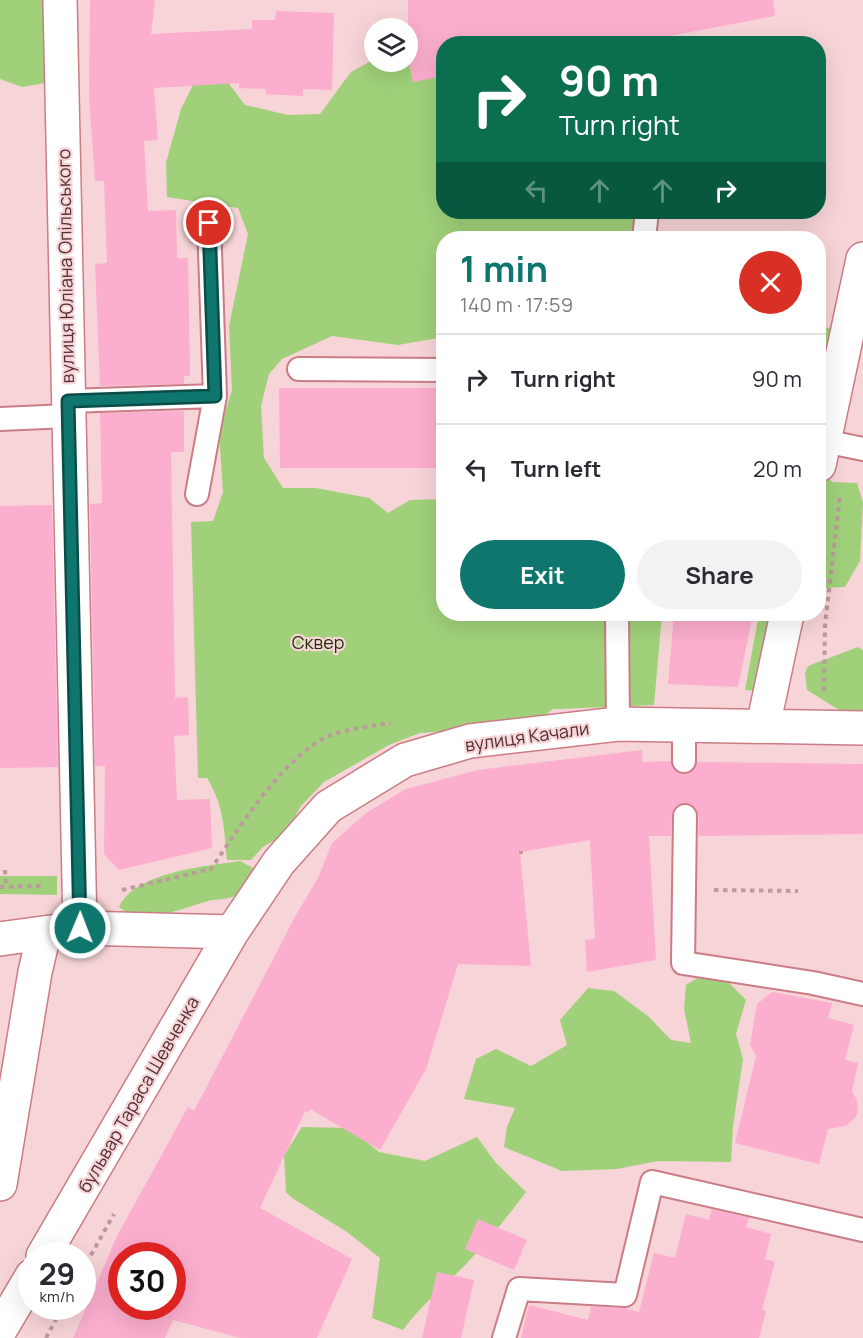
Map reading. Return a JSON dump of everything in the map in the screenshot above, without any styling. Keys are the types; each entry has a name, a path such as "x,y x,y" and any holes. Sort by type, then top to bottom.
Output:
{"street":[{"name":"вулиця Юліана Опільського","path":"60,0 80,928"},
{"path":"838,450 863,259"},
{"path":"763,726 786,621"},
{"name":"вулиця Качали","path":"232,932 279,862 328,807 405,760 470,741 618,724 863,728"},
{"path":"0,939 80,928 232,932"},
{"name":"бульвар Тараса Шевченка","path":"52,1242 232,932"},
{"path":"0,1184 35,972 44,934"},
{"path":"0,1330 18,1300"}],"lane":[{"path":"197,494 215,396 209,223"},
{"path":"299,369 436,369"},
{"path":"0,419 68,409 215,396"},
{"path":"617,621 618,724"},
{"path":"684,725 684,761"},
{"path":"685,816 683,963 813,983 863,994"},
{"path":"504,1338 519,1289 625,1295 652,1182 863,1230"}],"path":[{"path":"826,612 838,450"},
{"path":"824,701 825,621"},
{"path":"5,870 3,887 48,886"},
{"path":"709,890 798,891"},
{"path":"96,1246 117,1208"},
{"path":"46,1338 56,1320"}],"green space":[{"path":"0,0 55,0 45,83 22,87 0,79"},
{"name":"Сквер","path":"418,62 436,65 436,219 634,219 633,231 436,231 436,338 398,345 332,336 282,359 269,374 261,406 264,458 283,488 316,488 369,498 388,513 410,500 436,499 436,621 661,621 654,705 553,709 544,716 492,728 420,733 389,745 324,782 301,806 285,834 263,847 251,860 227,860 217,798 207,778 198,778 191,522 213,521 223,492 219,433 232,390 229,326 248,234 238,208 167,197 166,163 181,109 201,69 226,80 245,105 288,115 320,114 351,72 364,65 364,72 418,72"},
{"path":"826,328 833,328 826,377"},
{"path":"826,474 832,482 857,483 863,503 860,561 845,587 826,588"},
{"path":"758,621 796,621 758,691 745,690"},
{"path":"858,647 863,650 863,710 839,710 807,690 805,673 808,666"},
{"path":"240,861 257,870 253,886 235,896 152,916 129,913 119,907 127,895 155,878"},
{"path":"0,876 57,876 57,895 0,894"},
{"path":"714,968 746,1000 736,1034 743,1059 733,1126 731,1162 658,1161 617,1169 562,1171 504,1147 507,1127 515,1108 464,1099 476,1059 496,1049 531,1066 567,1045 560,1020 588,988 614,991 648,1016 671,1040 691,1043 684,1009 686,985"},
{"path":"302,1127 350,1128 379,1152 425,1161 477,1137 496,1163 526,1192 483,1246 426,1303 403,1330 372,1318 380,1258 347,1232 286,1192 284,1155"}],"building":[{"path":"90,0 155,0 151,34 252,29 252,20 275,20 276,11 334,13 332,90 303,89 303,96 266,94 266,89 239,88 239,83 154,88 158,140 144,141 148,211 176,210 177,258 188,258 190,376 184,376 184,384 100,386 95,264 107,263 104,181 95,181 89,97"},
{"path":"408,0 773,0 775,16 669,36 436,36 436,78 413,82 411,72 418,72 418,18 408,18"},
{"path":"279,388 436,388 436,468 280,468"},
{"path":"184,411 184,452 171,452 175,698 188,697 189,735 174,736 177,800 210,799 212,848 119,870 104,854 105,766 95,766 90,504 102,503 100,413"},
{"path":"52,505 58,767 0,768 0,506"},
{"path":"673,621 752,621 738,687 668,684"},
{"path":"642,750 643,762 671,761 673,768 683,774 691,772 697,762 863,764 863,834 698,836 699,816 696,809 691,804 679,804 672,815 671,836 649,836 656,960 587,972 585,940 595,939 590,840 520,852 531,966 458,964 426,1069 380,1150 310,1109 308,1113 305,1111 260,1208 352,1259 317,1338 241,1338 173,1320 186,1320 186,1242 114,1242 117,1236 188,1107 194,1111 296,915 318,878 332,843 366,813 406,789 478,770"},
{"path":"772,992 832,1003 828,1018 854,1025 845,1060 858,1063 852,1092 857,1100 858,1112 846,1126 828,1129 819,1164 735,1143 756,1056 750,1045 757,1004"},
{"path":"712,1209 749,1218 746,1227 771,1234 765,1259 775,1262 762,1310 766,1311 759,1338 521,1338 529,1305 588,1320 591,1307 624,1308 639,1312 654,1253 675,1258 686,1214 709,1220"},
{"path":"478,1219 527,1240 514,1270 465,1249"},
{"path":"108,1257 108,1320 173,1320 165,1338 73,1338 81,1320 96,1320 96,1285"},
{"path":"437,1272 474,1280 461,1338 422,1338"}],"route":[{"path":"80,928 68,401 215,396 209,223"}]}
